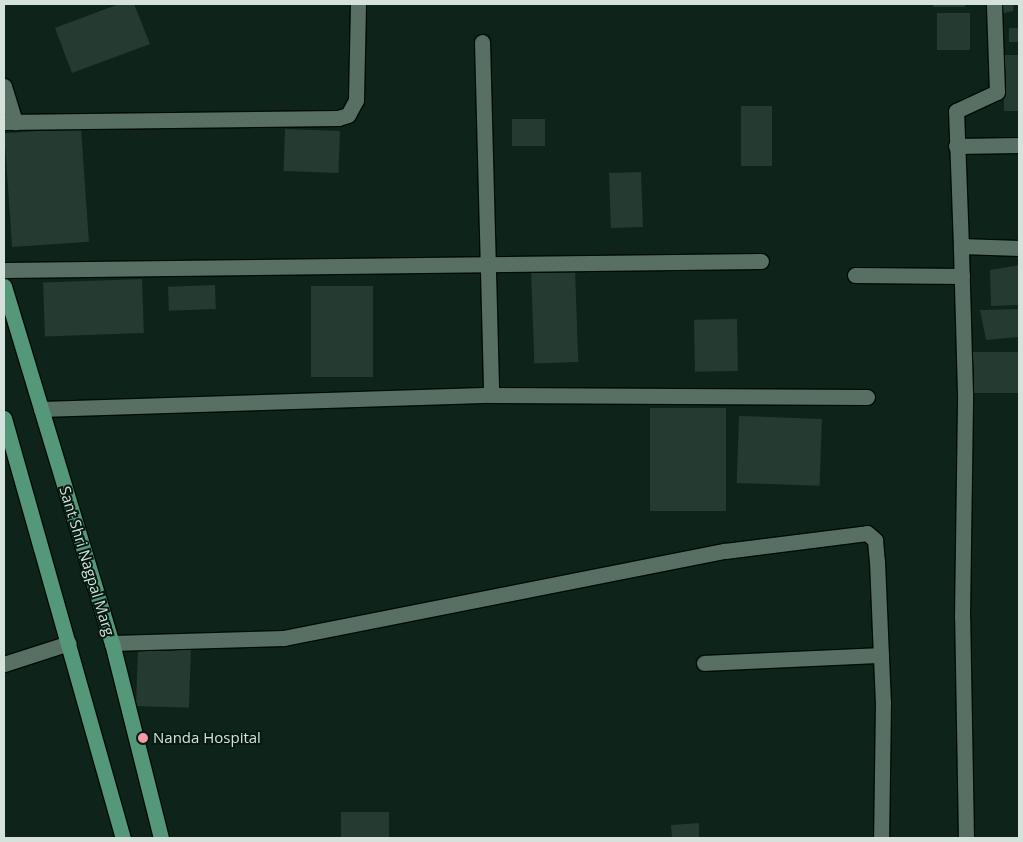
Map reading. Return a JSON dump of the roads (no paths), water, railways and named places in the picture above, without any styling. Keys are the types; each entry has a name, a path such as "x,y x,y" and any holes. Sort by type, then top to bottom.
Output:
{"main road":[{"name":"Sant Shri Nagpal Marg","path":"4,286 112,643 161,838"},
{"path":"4,418 123,838"}],"street":[{"path":"4,86 9,122 338,118 348,115 356,100 358,4"},
{"path":"966,838 962,617 965,403 956,146 957,109 997,92 994,4"},
{"path":"482,42 486,263 491,395"},
{"path":"956,146 1019,145"},
{"path":"961,246 1019,248"},
{"path":"4,270 761,261"},
{"path":"855,276 962,276"},
{"path":"41,409 491,395 868,397"},
{"path":"112,643 301,635 725,551 859,532 867,533 875,540 881,654 881,838"},
{"path":"4,664 69,643"},
{"path":"704,663 881,654"}],"place":[{"name":"Nanda Hospital","path":"143,738"}]}
